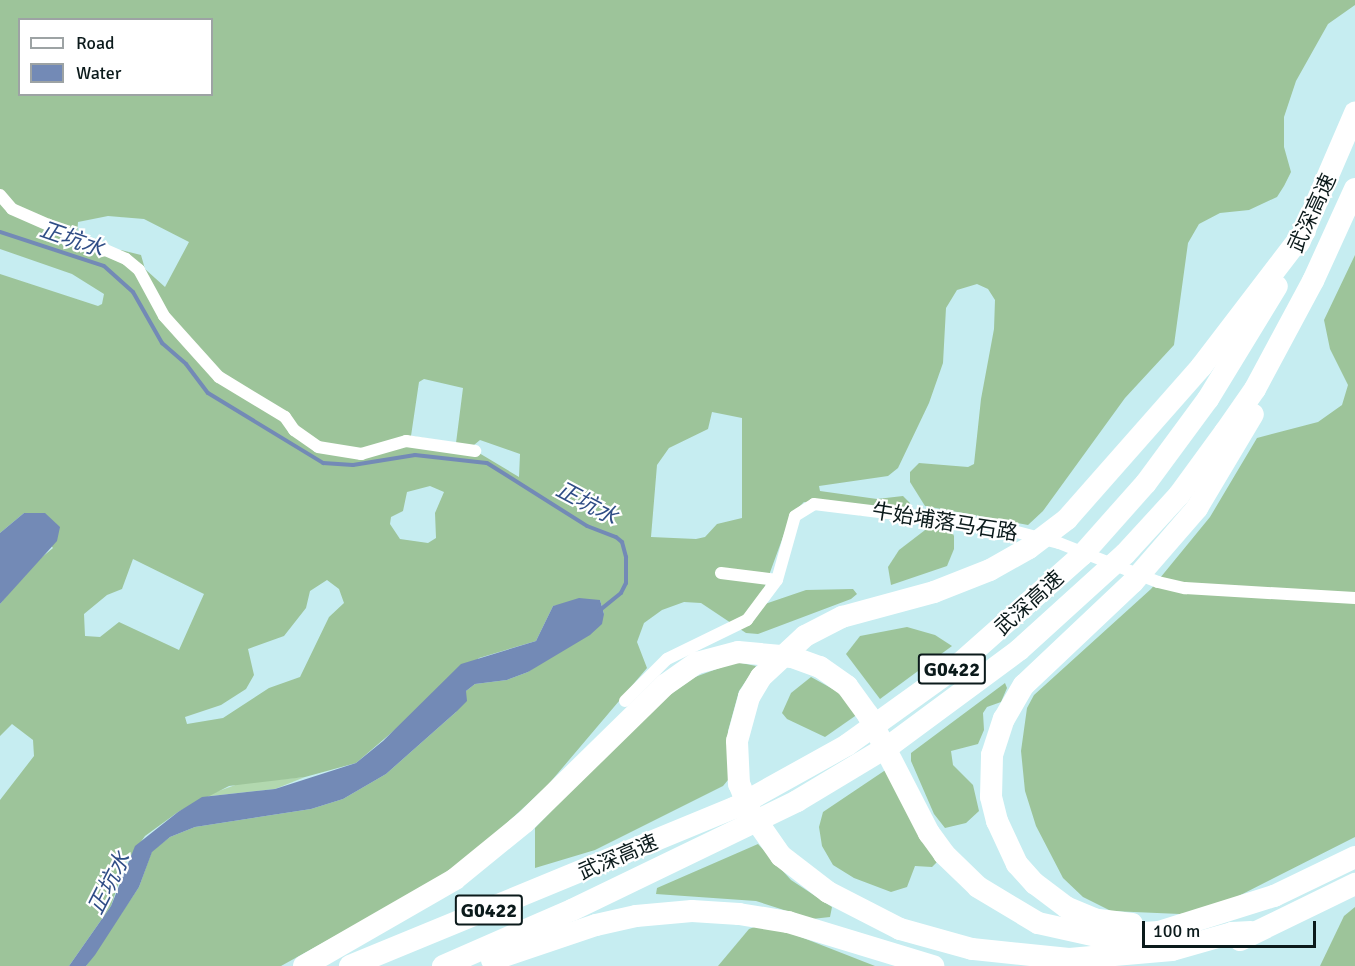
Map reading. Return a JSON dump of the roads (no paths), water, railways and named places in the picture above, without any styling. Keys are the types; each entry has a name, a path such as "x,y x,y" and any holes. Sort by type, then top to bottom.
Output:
{"highway":[{"name":"武深高速","path":"350,966 734,808 847,745 957,666 1082,555 1146,483 1208,399 1259,321 1305,231 1355,113"},
{"name":"武深高速","path":"442,966 748,828 840,777 1020,650 1125,554 1179,495 1225,432 1255,389 1312,281 1355,189"},
{"path":"1251,932 1172,950 1069,959 972,949 900,928 828,892 782,856 751,813 739,784 737,741 749,697 761,677 805,636 842,617 934,591 990,570 1029,548 1067,519 1201,367 1305,231"},
{"path":"1222,914 1171,923 1129,924 1094,919 1053,899 1017,864 1006,845 991,797 992,755 1004,719 1024,685 1133,582 1203,500 1278,369 1312,281"},
{"path":"304,966 455,879 525,822 665,685 697,663 738,652 761,651 799,659 820,667 847,686 868,715 944,854 978,887 1022,916 1079,934 1115,937 1179,928 1301,885 1355,857"},
{"path":"1156,966 1235,943 1251,932 1355,884"},
{"path":"477,966 596,925 636,916 692,911 761,916 933,966"}],"street":[{"path":"0,195 12,209 132,265 149,285 164,316 219,377 285,417 294,430 318,447 361,454 406,441 475,451"},
{"name":"牛始埔落马石路","path":"625,701 673,656 747,620 777,580 795,516 802,508 821,504 994,526 1059,543 1158,582 1185,588 1355,598"},
{"path":"720,573 777,580"}],"water":[{"path":"24,513 45,513 60,527 57,541 0,604 0,533"},
{"path":"579,598 600,600 604,614 602,624 590,635 528,672 507,680 475,684 466,691 467,701 386,774 343,799 311,809 195,827 170,837 152,852 139,887 95,955 86,966 69,966 111,906 135,846 178,812 202,797 275,789 356,763 383,741 461,664 536,641 553,606"}],"waterway":[{"name":"正坑水","path":"0,232 104,266 133,292 162,343 186,364 208,393 323,463 353,465 415,455 487,463 587,526 616,537 622,542 626,557 626,583 621,593 599,611"}]}
